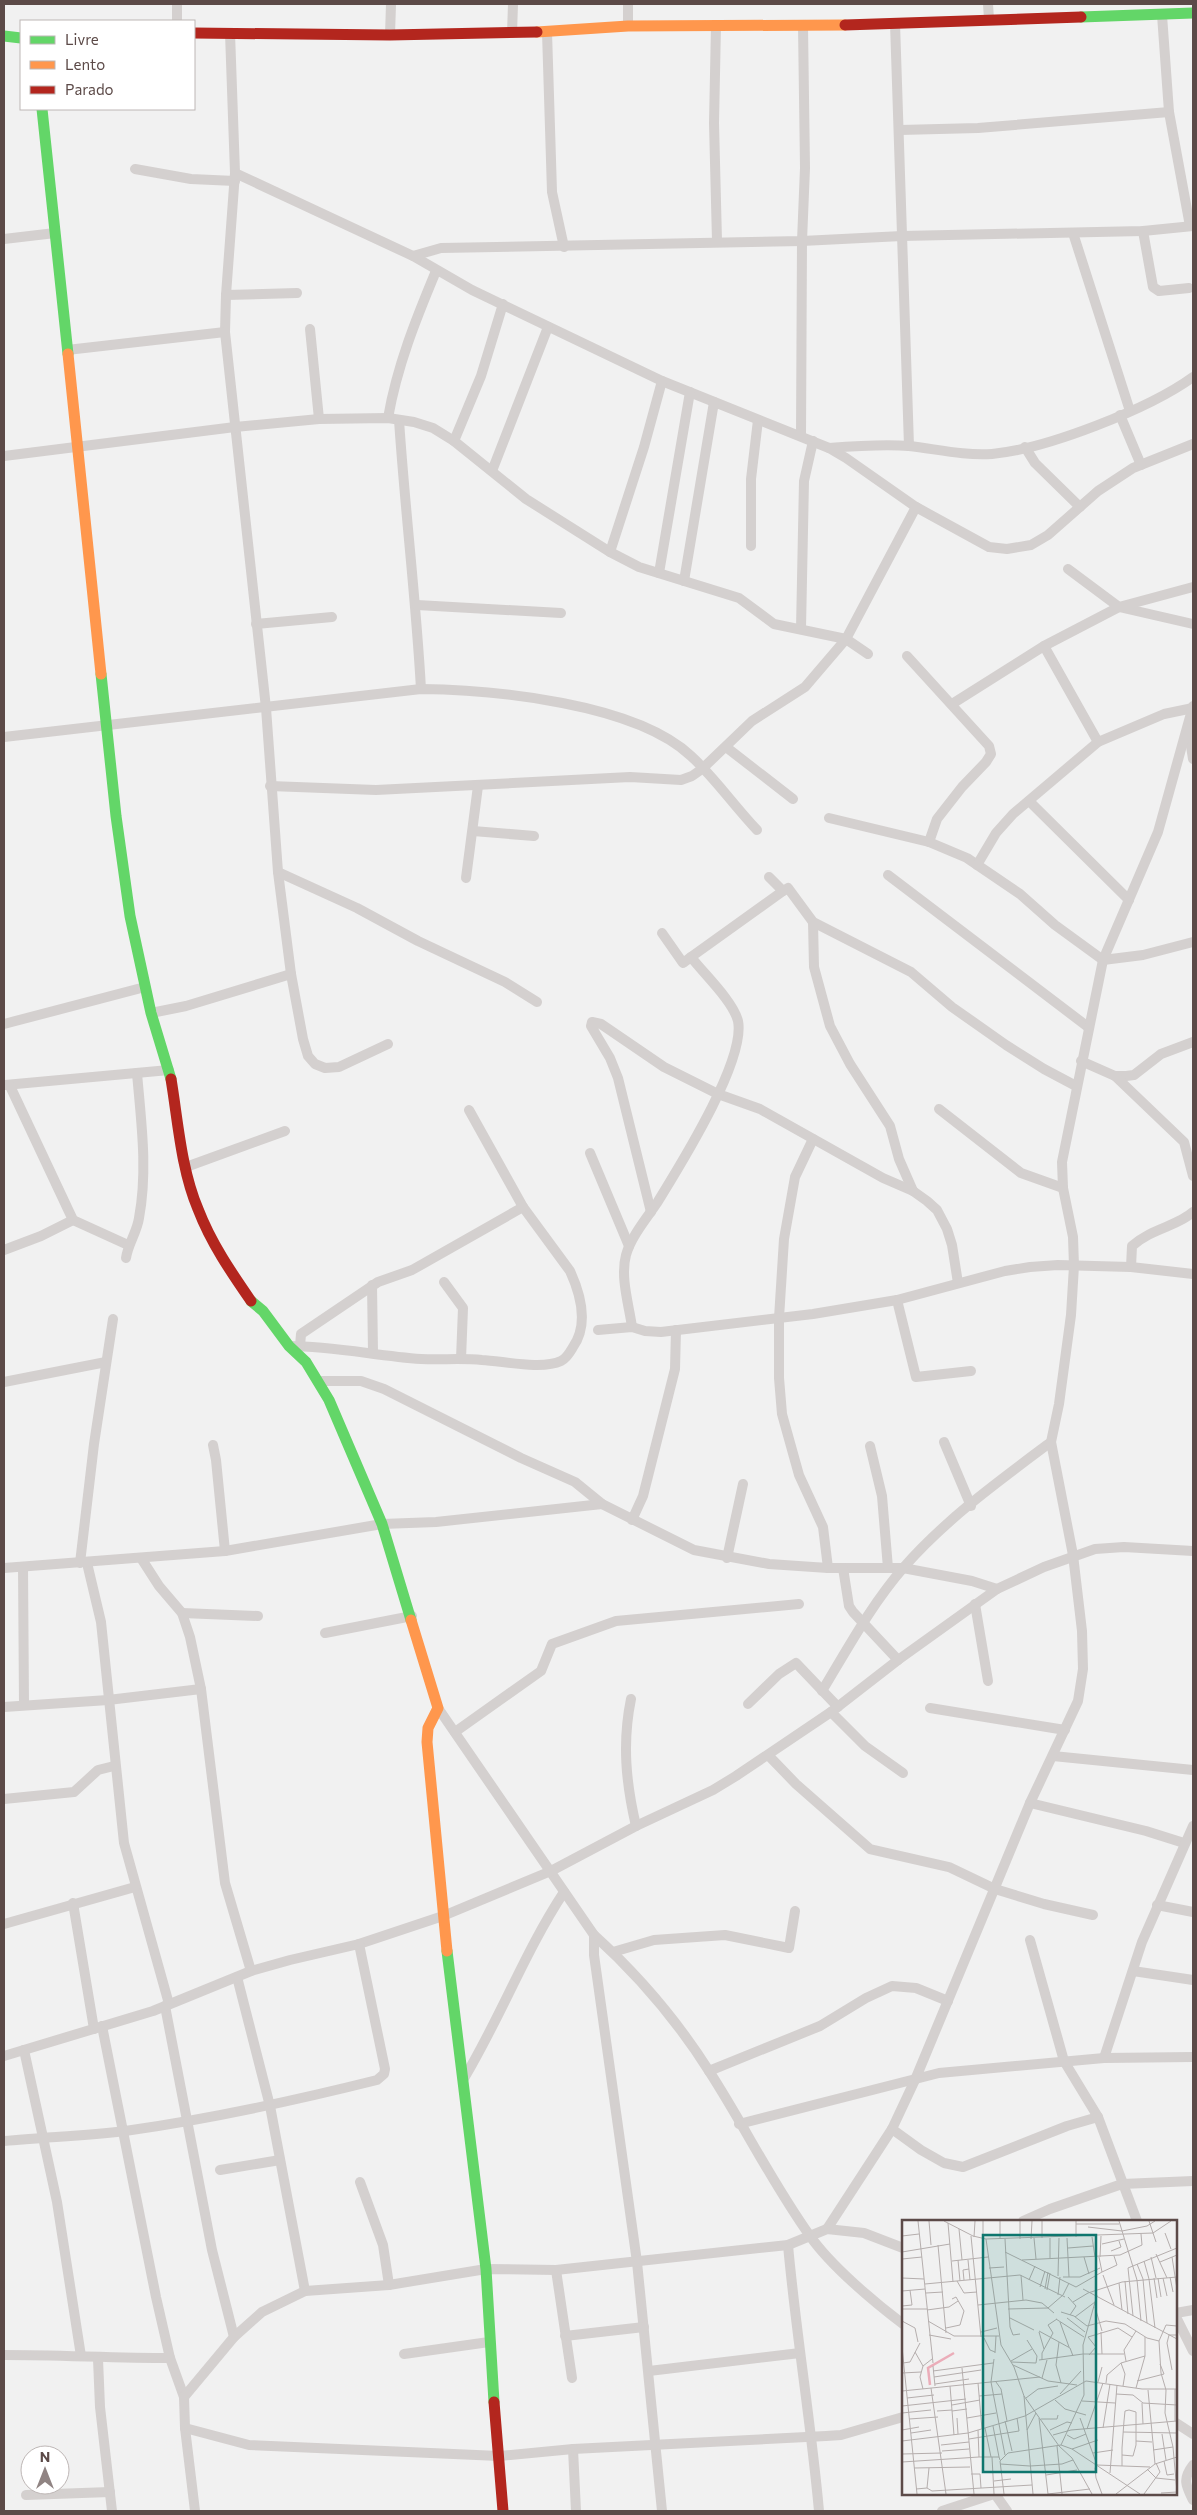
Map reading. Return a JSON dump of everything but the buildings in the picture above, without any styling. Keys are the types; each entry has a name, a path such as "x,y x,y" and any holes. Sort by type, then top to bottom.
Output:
{"street":[{"path":"177,4 177,20"},
{"path":"390,35 391,4"},
{"path":"512,32 513,4"},
{"path":"628,4 628,26"},
{"path":"988,4 989,19"},
{"path":"195,33 390,35 547,32 628,26 895,24 1114,9 1162,14 1193,13"},
{"path":"413,256 441,248 802,242 902,236 1143,231 1192,226 1169,112 1162,14"},
{"path":"895,24 909,446"},
{"path":"716,25 714,122 717,242"},
{"path":"801,436 802,242 805,168 803,26"},
{"path":"547,32 552,192 564,247"},
{"path":"230,33 235,177 226,295 226,332 266,708 270,786 278,872 291,974 303,1039 308,1056 314,1064 325,1068 339,1067 388,1044"},
{"path":"4,36 20,38"},
{"path":"42,110 105,726 130,916 151,1013 168,1070 186,1167 197,1208 217,1250 254,1305 263,1311 295,1346 320,1381 382,1524 412,1616 438,1708 594,1935 613,1952 665,2012 709,2070 739,2124 810,2237 874,2302 902,2323"},
{"path":"900,130 978,128 1169,112"},
{"path":"136,169 191,179 235,177 413,256 436,271 662,381 829,448 916,507 989,547 1007,549 1031,545 1048,535 1098,491 1141,465 1193,444"},
{"path":"1143,231 1154,287 1159,291 1188,288"},
{"path":"4,239 55,233"},
{"path":"1073,233 1141,465"},
{"path":"388,418 393,388 403,356 415,320 436,271"},
{"path":"226,295 297,293"},
{"path":"454,441 480,376 503,304"},
{"path":"492,471 548,327"},
{"path":"310,329 319,419"},
{"path":"67,350 226,332"},
{"path":"829,448 909,446 944,452 992,454 1065,436 1125,413 1193,377"},
{"path":"610,552 644,447 662,381"},
{"path":"659,573 690,392"},
{"path":"684,581 714,402"},
{"path":"4,456 235,427 319,419 388,418 399,420 432,428 454,441 526,499 610,552 639,567 739,598 774,624 846,638 868,654"},
{"path":"399,420 409,545 417,604 421,688"},
{"path":"751,546 751,479 758,420"},
{"path":"801,629 804,481 813,441"},
{"path":"1025,447 1035,463 1080,507"},
{"path":"270,786 376,790 630,777 681,780 702,769 752,721 805,687 846,638 916,507"},
{"path":"1068,569 1120,607 1193,624"},
{"path":"952,704 1044,646 1120,607 1193,587"},
{"path":"417,604 561,614"},
{"path":"256,624 332,617"},
{"path":"1044,646 1098,742"},
{"path":"907,656 989,746 990,754 986,762 962,787 937,819 929,842"},
{"path":"4,738 182,715 266,708 421,688 454,689 518,696 597,710 628,719 660,735 690,755 757,830"},
{"path":"827,2229 892,2129 915,2080 1030,1803 1078,1701 1083,1669 1082,1631 1073,1555 1051,1442 1067,1342 1074,1266 1073,1237 1064,1188 1062,1162 1103,960 1158,832 1193,707 1164,714 1098,742 1028,801 996,833 977,865"},
{"path":"1188,724 1193,760"},
{"path":"726,747 793,799"},
{"path":"466,878 478,786"},
{"path":"1028,801 1129,900"},
{"path":"829,818 929,842 966,858 1020,894 1055,925 1103,960 1143,955 1193,942"},
{"path":"473,831 534,836"},
{"path":"278,872 357,908 418,941 505,982 537,1002"},
{"path":"888,875 1088,1027"},
{"path":"769,877 782,891"},
{"path":"662,933 682,963 788,888 813,922 911,972 952,1007 1006,1045 1044,1069 1076,1086"},
{"path":"813,922 814,967 830,1026 850,1064 890,1126 899,1159 913,1191"},
{"path":"632,1327 624,1271 629,1246 689,1152 718,1094 736,1048 739,1035 737,1019 730,1006 691,957"},
{"path":"151,1013 186,1006 291,974"},
{"path":"4,1024 146,987"},
{"path":"651,1212 618,1078 610,1058 591,1026 592,1022 601,1024 664,1067 718,1094 760,1109 900,1186 913,1191 937,1210 947,1229 952,1245 958,1283"},
{"path":"1116,1076 1134,1075 1161,1054 1193,1042"},
{"path":"1081,1061 1116,1076 1184,1142 1193,1176"},
{"path":"128,1245 73,1220 7,1085 168,1070"},
{"path":"126,1258 128,1245 138,1224 143,1187 137,1073"},
{"path":"939,1109 1021,1173 1064,1188"},
{"path":"295,1346 373,1352 420,1359 461,1359 520,1364 552,1364 566,1357 578,1340 582,1325 580,1297 576,1283 570,1271 540,1234 523,1207 469,1110"},
{"path":"186,1167 285,1131"},
{"path":"813,1139 800,1164 791,1193 784,1239 779,1318 782,1414 799,1475 823,1527 828,1568"},
{"path":"590,1153 629,1246"},
{"path":"295,1346 301,1334 372,1286 412,1270 523,1207"},
{"path":"1131,1267 1132,1246 1151,1232 1187,1218 1193,1212"},
{"path":"4,1250 41,1236 73,1220"},
{"path":"598,1330 632,1327 644,1331 676,1330 813,1314 897,1300 1004,1271 1058,1265 1131,1267 1193,1274"},
{"path":"444,1282 463,1308 461,1359"},
{"path":"372,1286 373,1352"},
{"path":"897,1300 916,1377 971,1371"},
{"path":"113,1319 106,1362 83,1563 101,1622 121,1828 135,1887 150,1929 167,2005 214,2258 234,2337"},
{"path":"632,1520 646,1489 676,1369 676,1330"},
{"path":"4,1382 106,1362"},
{"path":"320,1381 361,1381 384,1389 521,1458 575,1482 602,1504 694,1550 727,1558 769,1564 828,1568 904,1568 972,1581 997,1589"},
{"path":"944,1442 971,1506"},
{"path":"822,1691 862,1624 904,1568 944,1528 1051,1442"},
{"path":"213,1445 225,1551"},
{"path":"870,1446 882,1496 888,1568"},
{"path":"727,1558 743,1484"},
{"path":"4,1568 225,1551 382,1524 436,1522 602,1504"},
{"path":"4,2056 167,2005 251,1971 359,1944 443,1916 551,1871 636,1826 713,1790 768,1756 834,1710 898,1660 997,1589 1073,1555 1095,1549 1124,1547 1193,1551"},
{"path":"141,1558 159,1586 182,1613 190,1636 201,1689 225,1883 251,1971"},
{"path":"23,1567 24,1704"},
{"path":"843,1568 849,1606 862,1624 898,1660"},
{"path":"455,1732 541,1671 552,1644 584,1631 616,1621 800,1604"},
{"path":"975,1604 988,1681"},
{"path":"182,1613 258,1616"},
{"path":"325,1633 412,1616"},
{"path":"748,1704 793,1663 800,1666 865,1746 903,1774"},
{"path":"4,1707 24,1704 108,1700 201,1689"},
{"path":"631,1699 624,1752 628,1789 636,1826"},
{"path":"438,1708 428,1728 427,1742 443,1916 486,2269 489,2342 504,2511"},
{"path":"930,1708 1065,1730"},
{"path":"768,1756 796,1784 870,1849 949,1866 995,1889 1044,1904 1093,1915"},
{"path":"1053,1756 1193,1770"},
{"path":"4,1798 74,1792 98,1770 114,1766"},
{"path":"1030,1803 1146,1831 1184,1843"},
{"path":"1104,2058 1157,1905 1184,1843 1193,1828"},
{"path":"4,1924 135,1887"},
{"path":"463,2080 482,2049 533,1946 564,1892"},
{"path":"73,1903 98,2028 170,2358 184,2397 185,2428 196,2511"},
{"path":"1157,1905 1193,1912"},
{"path":"613,1952 654,1940 725,1935 789,1948 795,1911"},
{"path":"594,1935 594,1955 637,2262 662,2511"},
{"path":"1030,1940 1064,2061 1098,2117 1137,2220"},
{"path":"4,2141 122,2131 188,2121 270,2106 377,2080 384,2074 359,1944"},
{"path":"1133,1971 1193,1980"},
{"path":"237,1977 270,2106 304,2292"},
{"path":"709,2070 820,2026 866,1998 892,1986 916,1988 948,2001"},
{"path":"24,2050 57,2202 81,2356"},
{"path":"739,2124 938,2073 1104,2058 1193,2057"},
{"path":"892,2129 921,2150 944,2163 963,2167 1067,2126 1098,2117"},
{"path":"220,2170 280,2160"},
{"path":"1025,2220 1050,2209 1122,2184 1193,2181"},
{"path":"360,2182 383,2246 389,2285"},
{"path":"184,2397 234,2337 262,2312 304,2292 389,2285 486,2269 556,2270 788,2245 827,2229 864,2233 902,2248"},
{"path":"788,2245 812,2437 819,2511"},
{"path":"556,2270 564,2336 572,2378"},
{"path":"1177,2315 1193,2310"},
{"path":"1177,2317 1193,2351"},
{"path":"564,2336 644,2327"},
{"path":"404,2354 489,2342"},
{"path":"649,2371 800,2353"},
{"path":"4,2355 81,2356 98,2359 170,2358"},
{"path":"98,2359 100,2406 112,2511"},
{"path":"185,2428 249,2445 499,2456 573,2449 841,2435 902,2417"},
{"path":"1177,2424 1193,2434"},
{"path":"573,2449 576,2511"},
{"path":"1193,2465 1186,2474 1186,2485 1193,2500"},
{"path":"70,2493 110,2492"},
{"path":"944,2511 992,2495"},
{"path":"996,2495 1008,2511"}],"traffic: fast":[{"path":"1081,17 1193,13"},
{"path":"4,36 20,38"},
{"path":"42,110 68,354"},
{"path":"101,674 116,816 130,916 151,1013 171,1079"},
{"path":"251,1301 263,1311 289,1346 306,1362 329,1400 382,1524 411,1620"},
{"path":"447,1951 486,2269 494,2402"}],"traffic: slow":[{"path":"537,32 628,26 845,25"},
{"path":"68,354 101,674"},
{"path":"411,1620 438,1708 428,1728 427,1742 447,1951"}],"traffic: jam":[{"path":"845,25 1081,17"},
{"path":"195,33 390,35 537,32"},
{"path":"171,1079 181,1145 192,1194 215,1245 251,1301"},
{"path":"494,2402 503,2511"}]}
